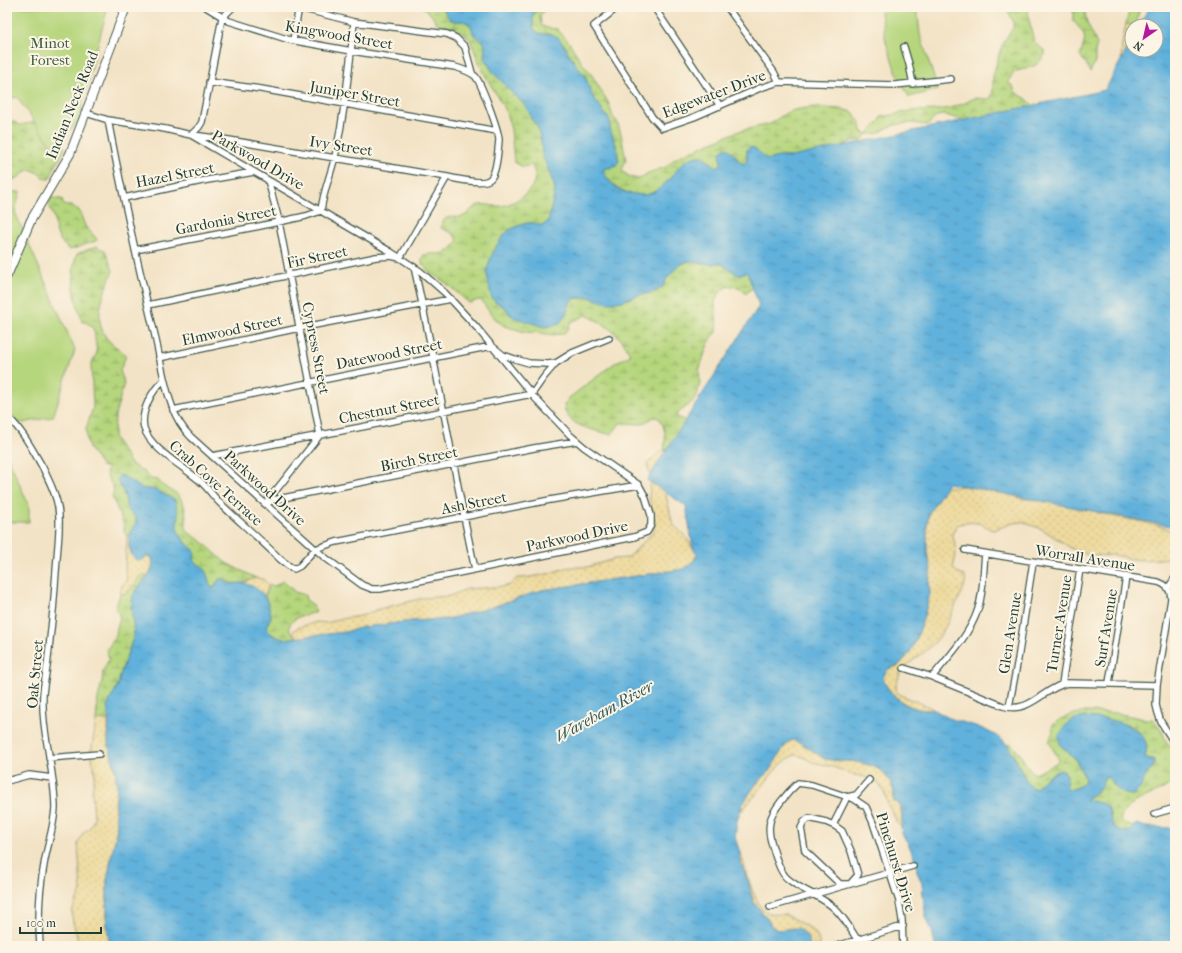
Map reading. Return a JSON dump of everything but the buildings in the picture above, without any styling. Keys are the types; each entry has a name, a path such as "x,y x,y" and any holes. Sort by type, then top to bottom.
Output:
{"street":[{"name":"Indian Neck Road","path":"7,276 31,220 68,158 126,7"},
{"name":"Kingwood Street","path":"206,7 222,18 265,33 292,40 455,67 472,73"},
{"path":"190,135 199,128 202,122 222,18 233,7"},
{"path":"292,40 298,7 354,22 447,34 456,38 465,48 472,73 479,82 497,131"},
{"name":"Edgewater Drive","path":"618,7 594,26 652,117 662,128 694,117 760,88 780,82 888,85 913,84 951,79"},
{"path":"654,7 720,106"},
{"path":"727,7 780,82"},
{"path":"321,211 335,158 352,51 354,22"},
{"path":"904,47 913,84"},
{"name":"Juniper Street","path":"209,82 261,89 497,131"},
{"name":"Parkwood Drive","path":"86,113 108,120 166,128 190,135 414,267 451,299 532,394 577,441 639,485 645,496 651,516 651,527 645,533 634,537 384,588 372,589 350,577 315,549 212,456 183,428 173,410 159,358 108,120"},
{"name":"Ivy Street","path":"190,135 229,140 482,182 488,181 493,175 499,140 497,131"},
{"name":"Hazel Street","path":"124,198 202,181 255,172"},
{"path":"400,258 447,177"},
{"name":"Cypress Street","path":"268,180 279,222 320,435"},
{"name":"Gardonia Street","path":"135,250 279,222 321,211"},
{"name":"Fir Street","path":"148,304 376,257 390,256 400,258"},
{"path":"414,267 434,357 453,465 475,569"},
{"name":"Elmwood Street","path":"159,358 299,328 451,299"},
{"path":"532,394 556,363 572,353 609,338"},
{"path":"492,346 503,355 519,361 539,364 556,363"},
{"name":"Datewood Street","path":"173,410 492,346"},
{"name":"Crab Cove Terrace","path":"164,380 155,389 145,411 144,427 152,441 202,483 222,505 289,566 294,569 298,568 315,549"},
{"name":"Chestnut Street","path":"212,456 532,394"},
{"name":"Oak Street","path":"7,416 25,436 33,449 52,486 59,510 59,536 55,586 48,664 43,695 54,796 54,814 44,863 40,893 40,946"},
{"path":"265,504 320,435"},
{"name":"Birch Street","path":"265,504 273,500 534,448 577,441"},
{"name":"Ash Street","path":"315,549 336,542 465,516 639,485"},
{"name":"Worrall Avenue","path":"964,550 1158,582 1168,588"},
{"path":"932,677 955,649 969,628 976,614 982,591 985,554"},
{"name":"Glen Avenue","path":"1009,707 1018,660 1033,562"},
{"name":"Turner Avenue","path":"1062,684 1080,569"},
{"name":"Surf Avenue","path":"1109,683 1126,577"},
{"path":"1175,578 1168,588 1171,594 1170,604 1157,685 1156,704 1158,716 1175,744"},
{"path":"904,668 932,677 1009,707 1016,708 1030,704 1052,689 1067,683 1157,685"},
{"path":"49,758 99,754"},
{"path":"7,781 29,775 52,778"},
{"path":"833,825 847,797 856,795 869,780"},
{"name":"Pinehurst Drive","path":"861,946 838,912 826,902 789,880 782,873 772,844 769,830 770,820 783,799 798,783 812,785 847,797 860,802 867,809 901,910 903,946"},
{"path":"1154,814 1175,808"},
{"path":"812,818 833,825 843,833 851,851 858,875 850,884 840,884 811,858 803,846 801,828 805,821 812,818"},
{"path":"770,907 913,866"},
{"path":"837,946 903,926"}],"green space":[{"name":"Minot Forest","path":"7,7 108,7 82,103 83,116 53,148 17,97 7,100"},
{"path":"422,7 440,7 453,21 465,21 472,27 473,34 484,42 484,57 492,71 523,103 530,114 531,119 537,126 554,185 555,191 548,222 540,225 532,223 523,224 507,232 487,275 495,301 507,309 510,315 541,326 572,299 589,297 603,302 623,301 638,295 652,293 663,287 666,279 679,265 689,261 710,264 720,263 740,274 747,272 753,287 746,294 739,287 726,287 718,295 715,302 717,330 708,344 699,371 700,381 698,393 693,401 676,415 687,421 673,457 664,450 665,434 659,418 654,417 642,424 620,423 612,434 609,434 581,426 569,418 566,412 564,405 569,398 616,362 629,356 630,354 627,347 612,331 600,322 586,315 572,322 569,325 569,329 562,334 552,335 525,332 504,326 493,317 481,300 469,303 446,283 429,272 422,263 422,258 424,255 449,251 458,240 452,233 441,228 444,220 450,217 464,216 479,205 502,206 513,202 531,189 535,172 531,165 523,167 514,162 511,129 505,109 480,65 470,40 465,34 454,28 440,25 429,12"},
{"path":"538,7 547,7 540,15 541,25 547,28 557,29 569,42 582,63 592,75 609,104 613,117 617,121 626,160 622,169 624,173 630,177 639,179 648,173 666,167 681,155 739,131 770,124 786,113 794,110 813,107 840,109 853,112 861,124 862,131 867,134 880,121 882,116 909,111 950,108 974,98 990,99 993,91 993,76 1000,51 1004,41 1013,28 1013,21 1006,7 1029,7 1028,15 1034,42 1045,51 1045,54 1035,65 1014,72 1009,80 1009,84 1013,86 1015,92 1027,99 1035,107 976,124 945,115 937,116 928,125 910,123 899,124 889,127 877,134 868,134 862,140 852,141 833,151 794,157 783,156 767,160 757,150 747,150 747,161 745,164 740,162 736,155 717,167 710,161 684,162 664,185 656,191 641,195 626,192 619,188 612,183 603,171 605,168 619,162 616,145 610,130 610,121 592,95 585,76 577,67 563,43 551,34 541,34 535,30 533,26 533,18"},
{"path":"880,7 917,7 920,34 938,90 909,97 896,72 886,42"},
{"path":"1073,7 1084,7 1087,23 1097,44 1095,51 1095,62 1090,72 1080,56 1084,45 1084,37 1081,30 1073,21"},
{"path":"1130,7 1140,7 1138,18 1127,18"},
{"path":"8,119 20,125 36,122 59,140 65,148 49,179 44,178 35,171 29,170 7,183"},
{"path":"7,192 20,192 15,212 75,350 53,417 7,426"},
{"path":"52,197 62,199 63,204 66,206 72,206 79,210 85,226 97,239 96,241 70,250 65,246 60,240 55,226 49,203"},
{"path":"97,246 105,250 113,271 101,307 101,326 104,334 110,342 126,356 120,370 124,383 115,416 114,437 131,464 144,472 151,479 158,480 163,486 179,496 184,505 186,527 188,532 203,542 226,563 256,578 243,583 235,583 222,578 218,581 215,587 211,587 205,569 194,561 195,551 179,533 176,526 179,517 164,494 156,490 141,488 121,475 117,481 124,494 129,512 136,516 135,525 127,536 124,531 124,525 112,497 114,490 106,474 108,468 101,466 89,448 87,440 86,429 93,407 91,365 97,353 94,331 86,322 82,322 77,306 74,292 73,273 77,254"},
{"path":"7,455 29,506 29,522 7,522"},
{"path":"144,574 147,576 134,593 131,606 134,630 133,638 118,685 109,702 108,720 96,721 98,698 103,671 109,659 107,650 116,635 120,619 119,614 115,610 120,594 128,591 138,578"},
{"path":"283,581 295,592 305,595 306,600 312,604 316,611 315,613 298,617 291,622 290,630 296,637 287,639 275,636 266,627 271,613 265,595 269,585 275,586"},
{"path":"1085,712 1117,713 1144,719 1153,719 1161,729 1166,741 1175,752 1175,782 1137,801 1127,809 1120,820 1123,823 1134,826 1130,831 1125,832 1113,826 1109,809 1086,800 1101,787 1105,776 1110,779 1114,786 1140,788 1144,778 1155,764 1152,759 1145,758 1147,746 1139,732 1134,727 1110,720 1095,718 1064,749 1074,758 1085,779 1081,785 1069,790 1066,788 1062,770 1048,776 1037,788 1032,788 1008,747 1008,745 1011,744 1021,755 1025,763 1034,774 1058,761 1058,758 1049,742 1053,731 1052,726 1063,718"}],"sand":[{"path":"1124,34 1124,58 1131,58 1131,67 1121,59"},
{"path":"664,450 673,457 664,486 673,524 685,536 697,554 690,565 683,569 542,590 492,607 448,619 413,621 364,627 345,632 302,638 296,637 293,633 294,630 300,627 317,622 327,623 339,619 361,616 379,609 423,598 449,596 467,589 507,586 517,578 547,574 569,567 587,567 614,559 627,558 653,532 655,523 649,497 651,479 647,464 657,454"},
{"path":"926,483 948,487 968,485 1010,494 1023,499 1042,499 1163,527 1175,533 1175,558 1143,560 1115,555 1091,556 1074,550 1042,529 1022,522 1013,523 994,530 982,524 975,523 957,525 952,534 956,551 953,568 959,574 965,576 963,589 939,638 901,672 896,685 896,690 900,694 933,709 925,710 910,706 902,702 890,691 883,677 888,669 898,666 917,638 929,597 930,569 927,553 927,525 930,509"},
{"path":"130,534 129,548 144,558 151,556 153,564 152,569 147,576 141,575 131,589 120,594 122,586 127,579 125,569 127,536"},
{"path":"256,578 263,579 269,585 265,595 253,587 243,583"},
{"path":"108,720 108,742 115,769 117,785 115,810 117,825 107,880 107,926 110,946 79,946 72,914 81,891 78,843 84,832 89,829 94,818 92,792 95,773 91,753 96,721"},
{"path":"793,740 801,743 825,759 852,761 873,766 882,771 891,783 894,792 893,798 900,808 902,814 901,827 897,823 888,805 885,794 879,784 870,778 812,762 795,755 776,769 741,811 749,793 772,766 782,750 789,742"},
{"path":"740,853 756,899 764,910 771,914 788,916 807,926 816,934 820,946 810,946 807,936 794,928 777,930 771,926 767,918 753,901 748,881 741,863"}],"water":[{"name":"Wareham River","path":"440,7 538,7 533,18 534,30 541,34 551,34 558,37 585,76 592,95 610,121 610,130 616,145 619,162 611,168 605,168 603,171 613,185 620,190 628,193 644,195 657,190 664,185 681,165 694,157 703,156 717,167 721,164 720,152 725,147 729,149 743,164 747,161 747,150 749,147 757,150 767,160 783,156 791,157 1105,90 1124,55 1124,58 1164,58 1164,18 1143,18 1149,7 1175,7 1175,527 948,483 929,513 927,525 927,553 931,569 929,583 930,594 917,638 909,654 900,664 888,669 883,677 889,690 899,700 906,704 919,709 933,709 958,721 983,729 1000,738 1008,746 1027,781 1033,788 1037,788 1050,775 1060,770 1065,772 1067,776 1067,789 1078,787 1084,781 1085,779 1076,760 1063,748 1059,737 1067,724 1075,719 1093,718 1115,721 1135,730 1142,736 1147,745 1145,758 1153,759 1155,761 1139,790 1132,795 1124,794 1118,790 1109,778 1105,776 1101,787 1086,800 1101,803 1108,807 1113,826 1123,832 1128,832 1136,824 1146,827 1175,828 1175,946 935,946 924,906 922,883 909,845 902,834 902,813 900,805 893,800 894,792 891,783 882,771 873,766 852,761 825,759 801,743 793,740 786,744 768,773 756,784 742,805 737,821 735,837 740,853 741,863 748,881 753,901 767,918 771,926 777,930 798,928 807,936 810,946 110,946 107,926 107,880 117,825 115,810 117,785 115,769 108,742 109,717 107,707 118,685 133,638 134,630 131,606 134,593 145,581 151,571 153,561 151,556 148,556 138,561 131,553 129,538 136,524 136,518 127,507 124,493 118,483 117,479 119,476 123,476 141,488 156,490 175,500 179,517 177,522 178,532 187,544 195,551 194,561 205,569 211,587 215,587 219,579 231,584 243,583 255,587 266,599 270,611 271,617 266,627 272,635 283,639 345,632 364,627 413,621 448,619 492,607 542,590 683,569 692,563 696,557 697,554 693,548 686,506 647,480 759,306 747,272 738,275 720,263 710,264 689,261 679,265 666,280 663,287 652,293 638,295 623,301 611,303 589,297 572,299 565,316 560,323 547,327 513,317 491,296 487,272 488,267 495,248 511,229 528,223 542,225 548,222 555,191 554,185 542,154 541,141 537,126 531,119 530,114 523,103 492,71 484,57 484,42 473,34 470,25 465,22 450,20 444,10"}]}
